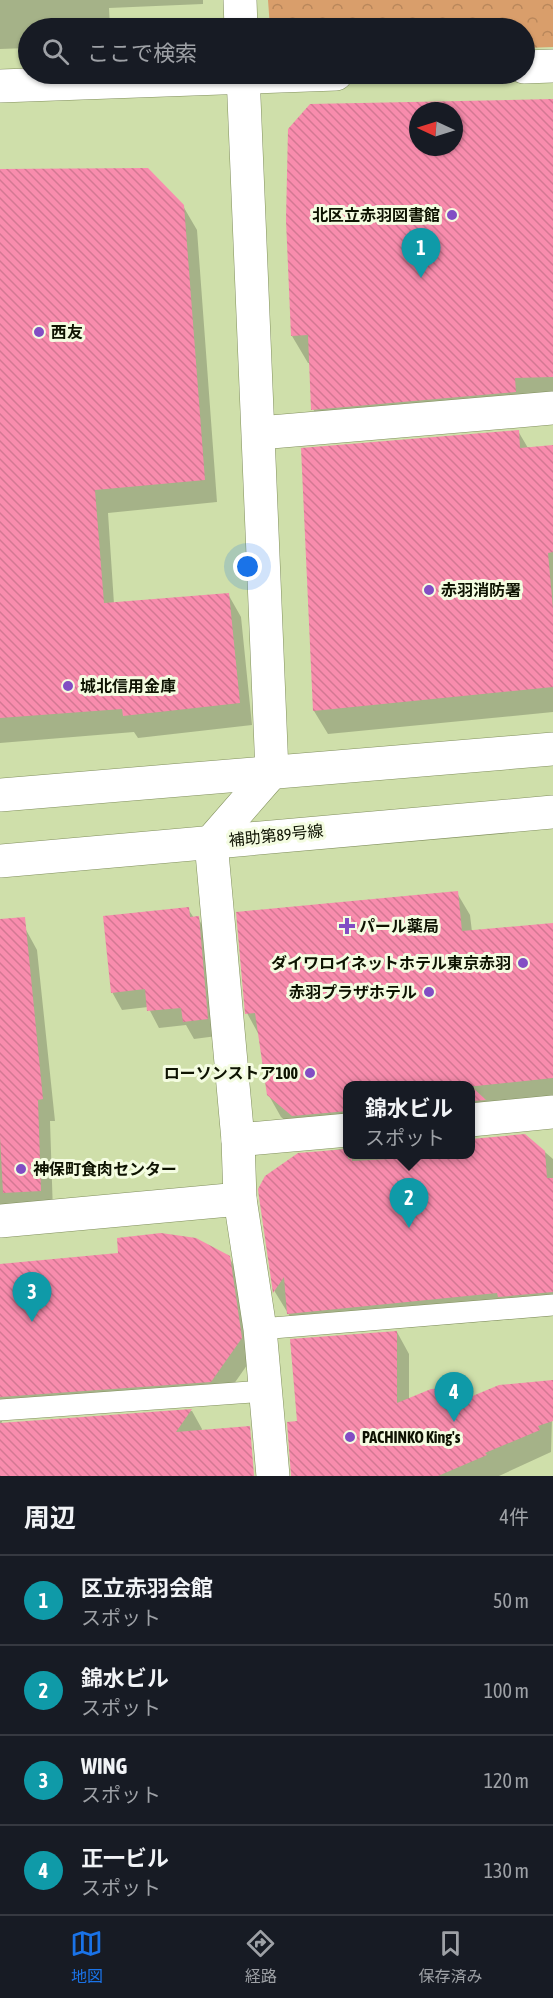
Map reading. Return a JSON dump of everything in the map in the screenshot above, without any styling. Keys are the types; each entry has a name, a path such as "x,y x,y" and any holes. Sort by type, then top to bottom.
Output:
{"street":[{"path":"240,0 241,18"},
{"path":"535,67 553,66"},
{"path":"0,86 44,84"},
{"path":"243,84 272,772 211,842 238,1140 240,1199 260,1329 273,1476"},
{"path":"259,433 553,408"},
{"path":"0,795 553,749"},
{"name":"補助第89号線","path":"0,861 297,832 553,812"},
{"path":"475,1119 553,1112"},
{"path":"238,1140 343,1130"},
{"path":"0,1221 240,1199"}],"lane":[{"path":"260,1329 553,1305"},
{"path":"0,1410 265,1390"}],"green space":[{"path":"268,0 553,0 553,47 535,48 535,18 269,18"}],"building":[{"path":"553,99 553,377 515,378 516,392 311,410 308,335 291,336 286,220 288,129 310,104"},
{"path":"148,168 184,205 205,480 95,490 104,603 229,593 240,703 123,716 122,709 0,718 0,169"},
{"name":"赤羽消防署","path":"519,430 520,448 553,445 553,552 548,553 553,609 553,687 313,711 301,448"},
{"path":"458,891 462,931 553,923 553,1078 476,1086 475,1081 343,1081 343,1111 292,1116 267,1095 255,1013 245,1014 236,912"},
{"path":"189,907 190,917 199,916 208,1019 183,1022 181,1008 147,1011 145,989 111,993 103,916"},
{"path":"25,917 43,1099 38,1100 41,1191 3,1193 0,1136 0,919"},
{"path":"475,1090 486,1100 475,1101"},
{"path":"525,1134 545,1151 547,1178 553,1178 553,1292 498,1297 497,1293 287,1314 284,1277 273,1293 258,1189 265,1176 298,1153 343,1149 343,1159 352,1159 352,1161 475,1159 475,1139"},
{"path":"161,1233 196,1238 230,1256 242,1338 211,1382 0,1397 0,1264 118,1253 117,1238"},
{"path":"397,1331 397,1403 431,1389 457,1388 463,1400 499,1385 553,1380 553,1421 538,1426 540,1430 438,1476 291,1476 287,1422 297,1421 290,1339"},
{"path":"192,1409 176,1432 250,1426 254,1476 0,1476 0,1423"}],"place":[{"name":"北区立赤羽図書館","path":"452,215"},
{"name":"区立赤羽会館","path":"421,278"},
{"name":"西友","path":"39,332"},
{"name":"赤羽消防署","path":"429,590"},
{"name":"城北信用金庫","path":"68,686"},
{"name":"パール薬局","path":"347,926"},
{"name":"ダイワロイネットホテル東京赤羽","path":"523,963"},
{"name":"赤羽プラザホテル","path":"429,992"},
{"name":"ローソンストア100","path":"310,1073"},
{"name":"神保町食肉センター","path":"21,1169"},
{"name":"錦水ビル","path":"409,1228"},
{"name":"WING","path":"32,1322"},
{"name":"正一ビル","path":"454,1422"},
{"name":"PACHINKO King's","path":"350,1437"}]}
